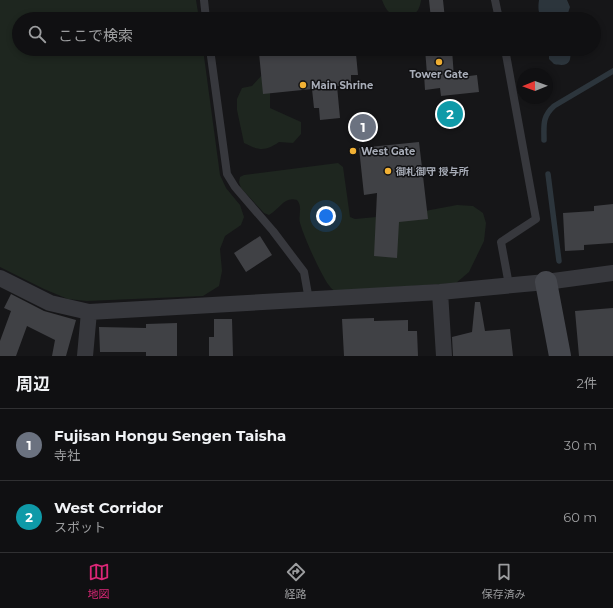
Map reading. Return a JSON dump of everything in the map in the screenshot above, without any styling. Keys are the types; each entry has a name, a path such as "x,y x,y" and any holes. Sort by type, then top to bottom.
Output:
{"street":[{"path":"0,278 50,303 89,312 440,292 546,282 613,273"},
{"path":"546,282 560,356"},
{"path":"440,292 444,356"},
{"path":"85,356 89,312"}],"lane":[{"path":"204,0 205,12"},
{"path":"495,0 498,12"},
{"path":"211,56 227,174 235,187 273,231 304,272 309,300"},
{"path":"506,56 536,219 501,242 509,286"}],"shaded area":[{"path":"0,0 196,0 198,12 12,12 12,56 204,56 220,175 226,188 240,205 244,217 241,225 225,236 220,249 222,271 219,286 203,296 87,301 68,299 0,267"},
{"path":"382,0 421,0 416,12 389,12"},
{"path":"539,0 567,0 570,7 568,12 540,12 538,5"},
{"path":"549,56 570,56 570,61 563,65 554,64 549,59"},
{"path":"262,75 270,84 270,108 301,122 301,134 293,143 279,142 262,149 244,143 237,110 237,99 242,88 252,86"},
{"path":"338,163 343,167 350,217 355,219 409,214 457,205 473,206 483,213 486,223 484,241 469,272 456,283 336,291 327,283 309,247 300,223 300,205 297,200 293,199 285,201 269,215 264,213 241,188 239,182 240,177 244,175"}],"building":[{"path":"429,0 443,0 444,12 430,12"},
{"name":"Main Shrine","path":"259,56 356,56 358,75 351,75 351,84 337,86 340,118 320,120 319,108 314,108 312,89 263,94"},
{"path":"426,56 452,56 454,78 477,75 479,92 441,96 440,88 425,90 424,74 427,74"},
{"name":"御札御守 授与所","path":"419,142 428,219 399,222 397,258 374,256 377,193 364,195 359,148"},
{"path":"613,204 613,243 584,245 584,250 565,251 563,213 594,211 594,206"},
{"path":"260,236 272,255 246,272 234,253"},
{"path":"11,294 44,311 76,320 66,356 52,356 55,340 27,326 16,356 0,356 0,341 11,311 4,308"},
{"path":"475,302 480,302 485,331 510,329 513,356 453,356 452,337 472,332"},
{"path":"613,308 613,356 579,356 575,311"},
{"path":"374,318 374,321 408,320 408,331 417,331 418,356 344,356 342,319"},
{"path":"214,319 232,319 233,356 209,356 209,337 214,337"},
{"path":"177,323 177,356 146,356 146,352 100,352 99,327 146,328 146,324"}],"waterway":[{"path":"544,140 544,126 547,114 550,110 554,106 613,71"},
{"path":"548,174 559,261"}],"place":[{"name":"Tower Gate","path":"439,62"},
{"name":"Main Shrine","path":"303,85"},
{"name":"West Corridor","path":"450,114"},
{"name":"Fujisan Hongu Sengen Taisha","path":"363,127"},
{"name":"West Gate","path":"353,151"},
{"name":"御札御守 授与所","path":"388,171"}]}
